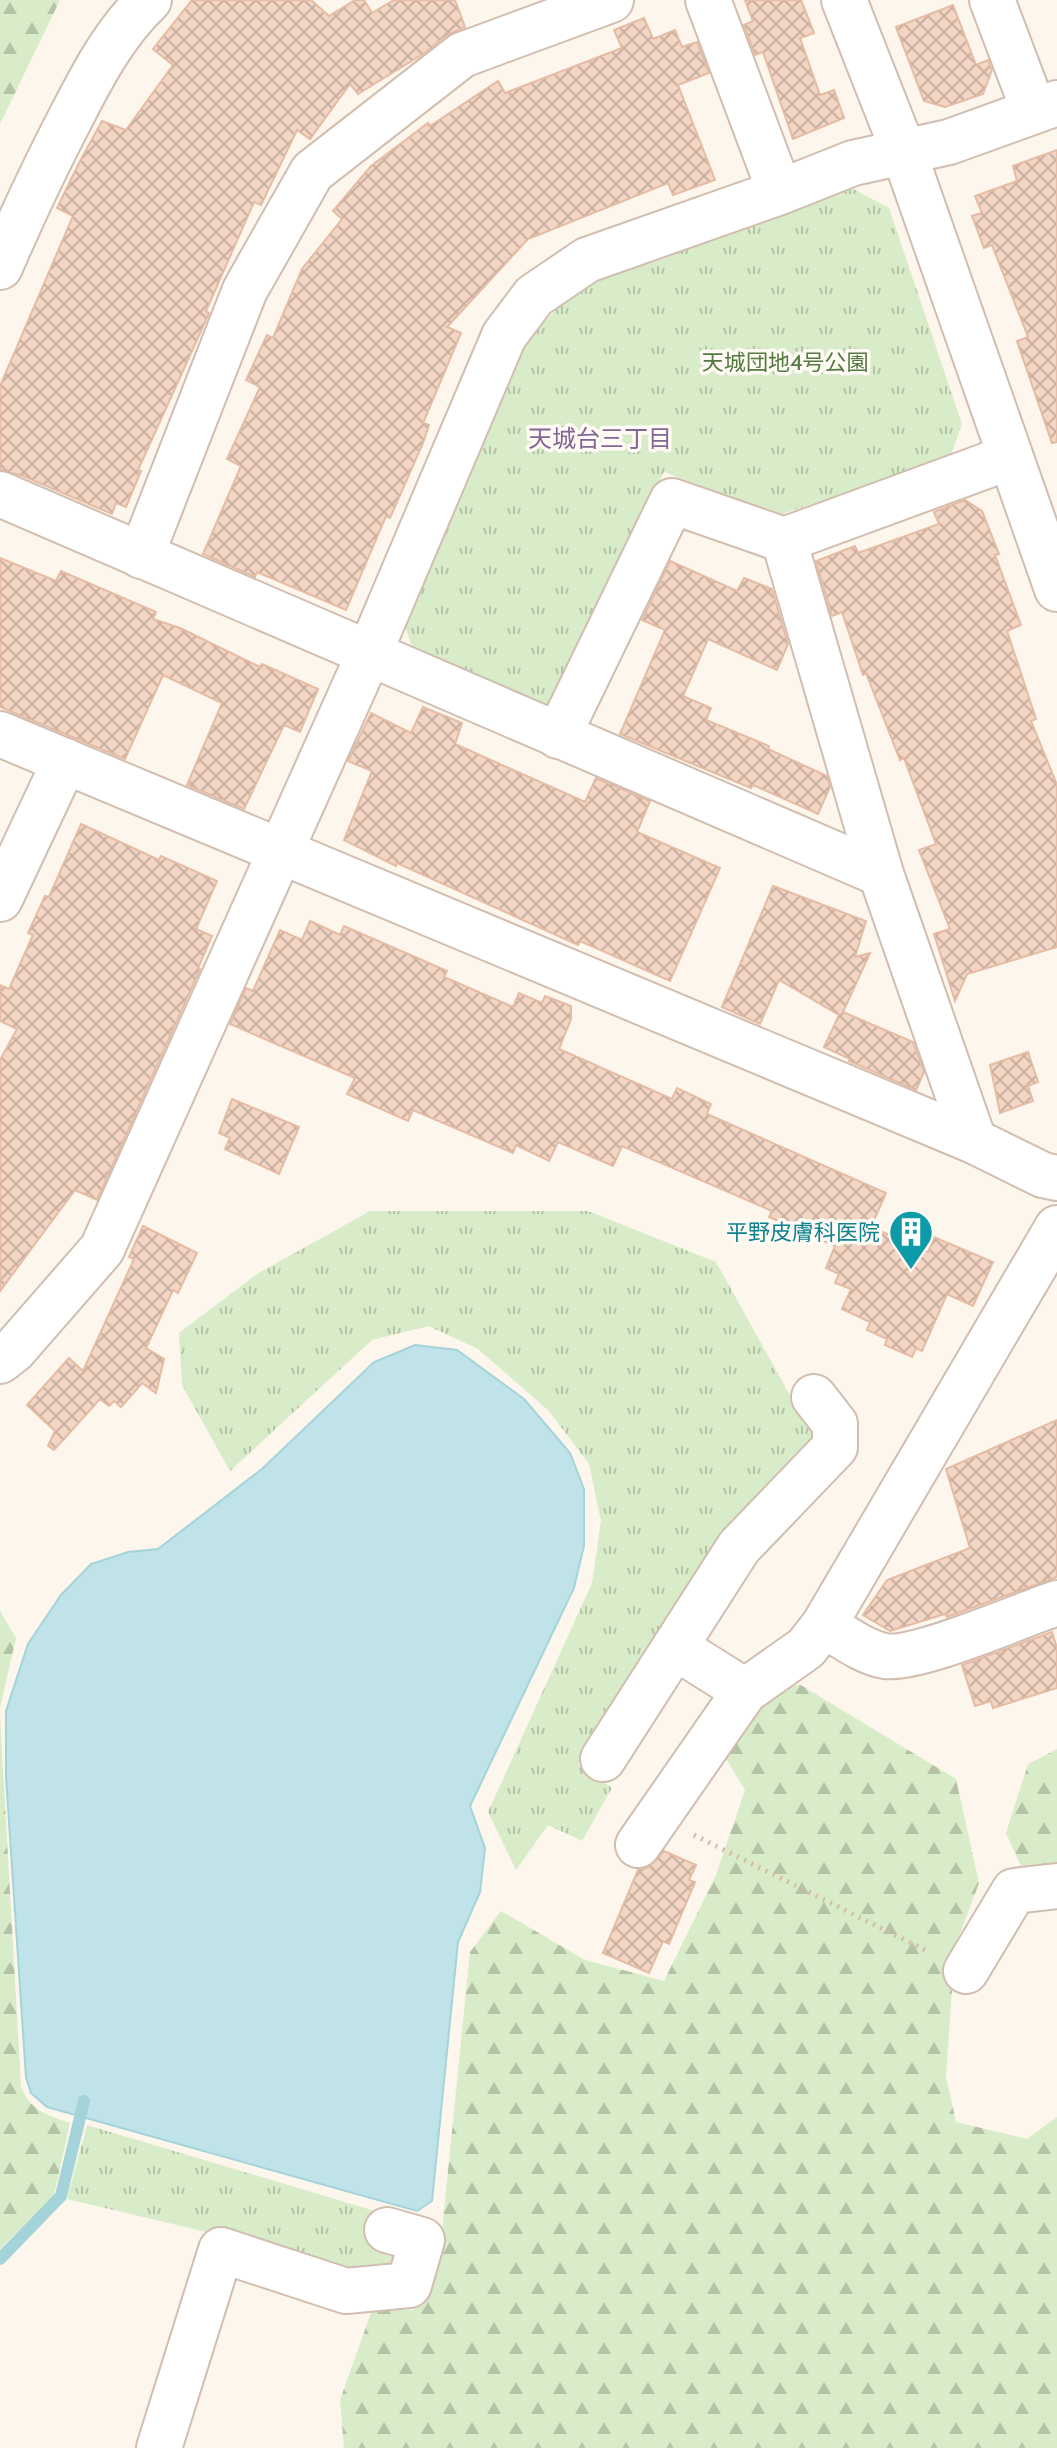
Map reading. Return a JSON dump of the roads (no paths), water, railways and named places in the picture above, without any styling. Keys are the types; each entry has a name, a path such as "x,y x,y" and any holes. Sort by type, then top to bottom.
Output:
{"street":[{"path":"0,267 34,188 88,84 131,17 149,0"},
{"path":"141,556 245,290 312,172 462,55 611,0"},
{"path":"708,0 780,192"},
{"path":"844,0 903,150 1057,589"},
{"path":"0,1361 14,1350 102,1249 369,654 504,336 534,296 587,260 853,163 949,142 1046,107 992,0"},
{"path":"558,736 672,501 784,540 1010,457"},
{"path":"0,494 881,874"},
{"path":"784,540 881,874 974,1141"},
{"path":"0,734 974,1141 1043,1175 1057,1178"},
{"path":"0,899 65,761"},
{"path":"648,1831 745,1691 806,1648 824,1625 1057,1228"},
{"path":"603,1759 739,1547 835,1447 835,1424 814,1397"},
{"path":"824,1625 870,1652 888,1657 914,1654 1057,1603"},
{"path":"675,1647 745,1691"},
{"path":"966,1971 1014,1891 1057,1886"},
{"path":"159,2448 221,2250 346,2291 409,2285 422,2240 387,2230"}],"water":[{"path":"415,1345 457,1350 524,1399 570,1453 584,1489 584,1546 574,1588 470,1806 485,1848 480,1892 458,1942 432,2201 417,2211 47,2107 31,2093 26,2077 6,1777 6,1711 28,1644 61,1595 91,1564 128,1552 158,1549 262,1469 374,1362"}],"waterway":[{"path":"0,2259 61,2196 84,2101"}],"place":[{"name":"平野皮膚科医院","path":"911,1271"}],"district":[{"name":"天城台三丁目","path":"600,438"}],"park label":[{"name":"天城団地4号公園","path":"785,362"}]}
